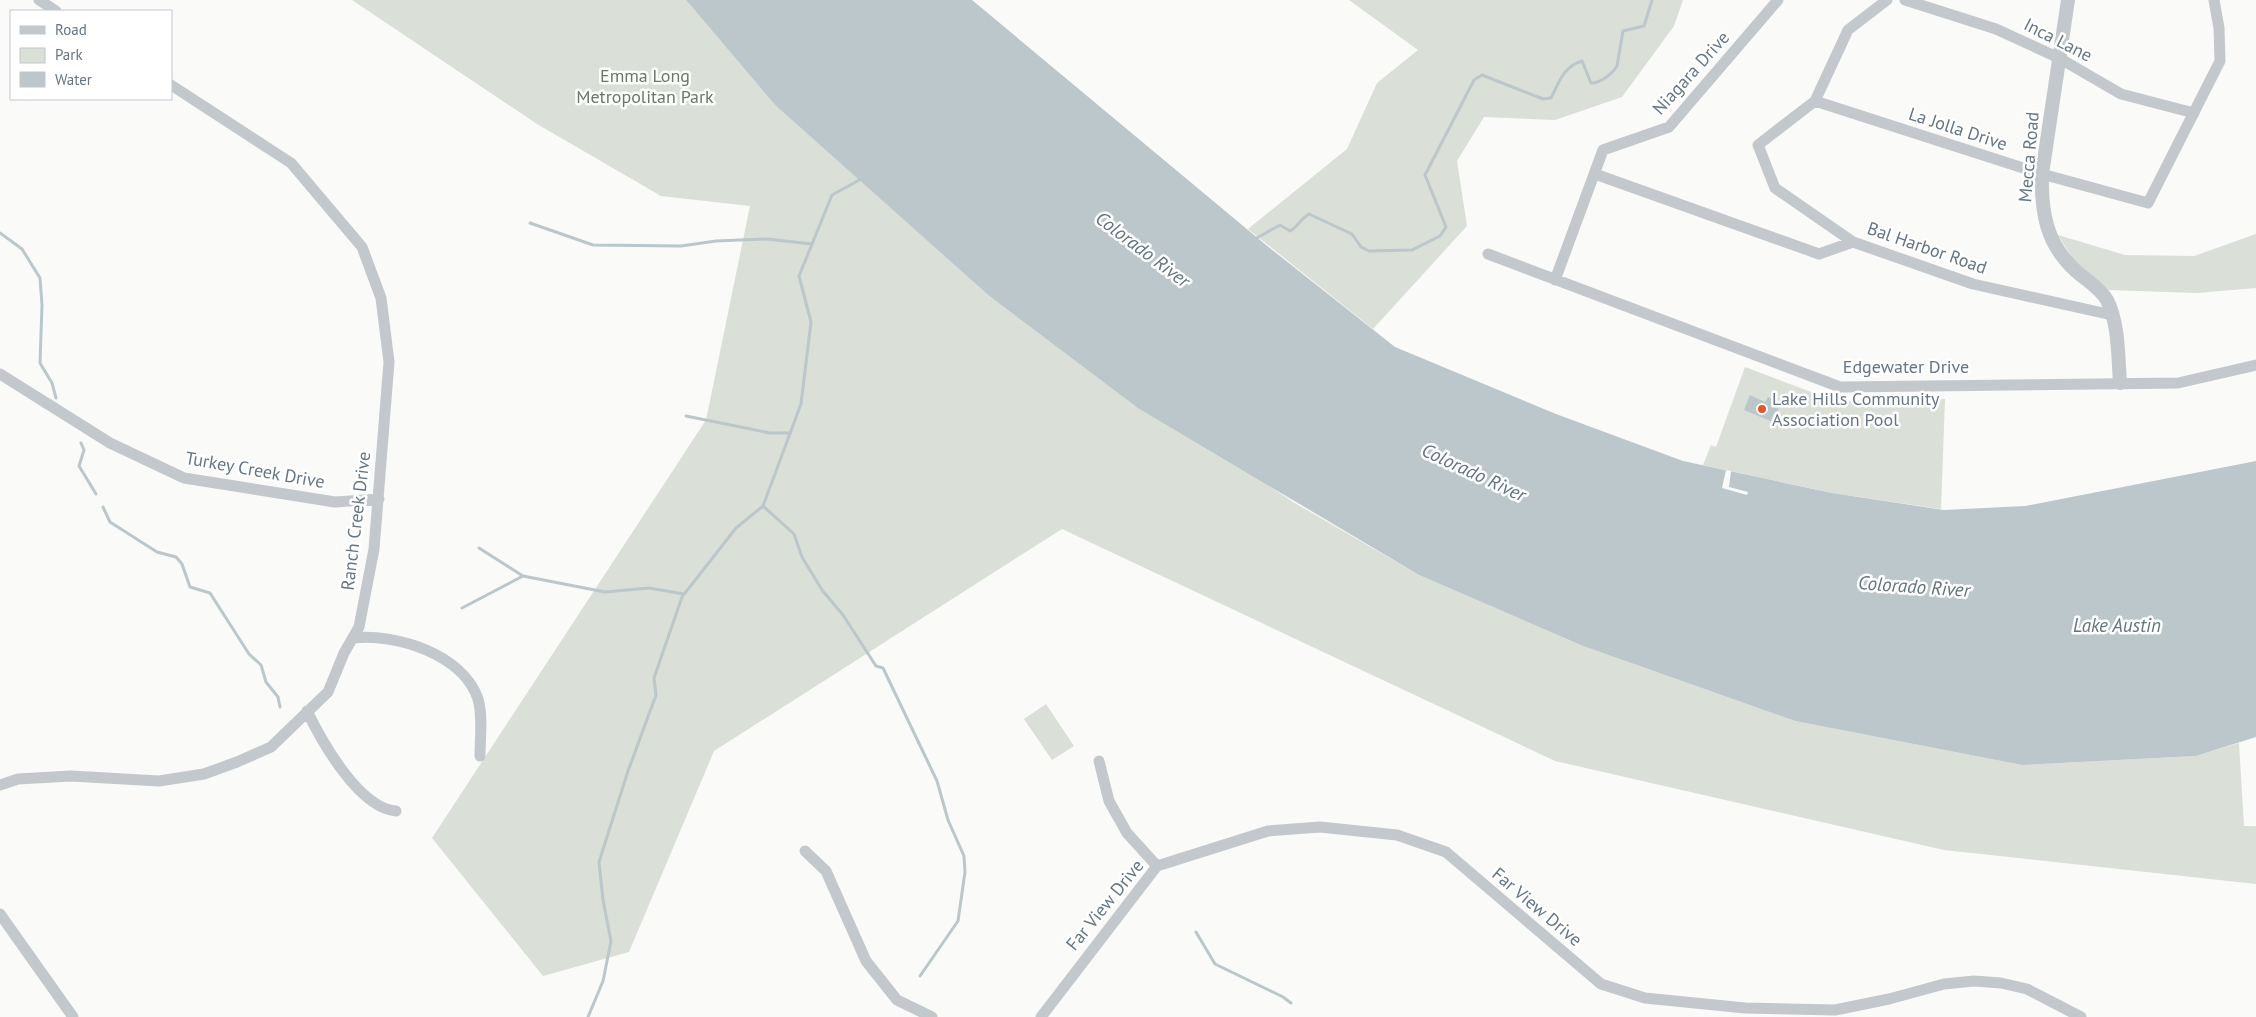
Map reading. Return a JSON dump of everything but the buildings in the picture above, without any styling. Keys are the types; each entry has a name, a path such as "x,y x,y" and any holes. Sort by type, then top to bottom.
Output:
{"street":[{"path":"39,0 54,10"},
{"name":"Niagara Drive","path":"1556,280 1603,150 1669,127 1778,0"},
{"path":"1853,242 1775,188 1758,145 1815,101 1848,30 1887,0"},
{"name":"Inca Lane","path":"1905,0 1996,29 2059,58 2121,94 2194,113"},
{"name":"Mecca Road","path":"2068,0 2042,174 2042,209 2050,234 2061,254 2106,300 2112,315 2120,383"},
{"path":"2194,113 2220,61 2214,0"},
{"name":"Ranch Creek Drive","path":"0,785 18,779 71,776 159,781 204,774 271,747 328,692 359,627 374,549 389,362 381,298 362,247 291,162 172,86"},
{"name":"La Jolla Drive","path":"1815,101 2042,174 2148,203 2194,113"},
{"name":"Bal Harbor Road","path":"1595,174 1819,254 1853,242 1973,284 2112,315"},
{"name":"Edgewater Drive","path":"1488,254 1840,387 2178,383 2256,364"},
{"name":"Turkey Creek Drive","path":"0,374 110,443 184,478 335,502 379,499"},
{"path":"353,638 373,636 410,645 448,661 461,673 471,684 478,700 480,756"},
{"path":"308,711 322,741 368,800 385,810 396,811"},
{"path":"1099,761 1109,801 1126,834 1157,866"},
{"name":"Far View Drive","path":"1041,1017 1157,866 1268,831 1320,827 1397,835 1446,852 1601,984 1645,998 1745,1008 1835,1010 1889,999 1944,984 1974,981 2001,982 2026,990 2081,1017"},
{"path":"805,851 826,871 866,961 897,1000 932,1017"},
{"path":"0,914 73,1017"}],"green space":[{"name":"Emma Long Metropolitan Park","path":"352,0 686,0 775,105 987,294 1293,502 1419,575 1583,646 1795,721 2022,765 2196,756 2239,743 2244,826 2256,826 2256,884 1944,850 1555,761 1062,529 714,751 629,952 543,976 432,838 706,420 750,206 661,196 537,124"},
{"path":"1349,0 1683,0 1674,26 1622,97 1555,120 1484,117 1457,161 1467,226 1373,329 1248,229 1347,149 1377,83 1418,50"},
{"path":"2256,234 2256,288 2197,293 2109,290 2074,261 2058,235 2125,255 2194,256"},
{"path":"1745,367 1835,401 1945,399 1941,509 1832,493 1703,465 1711,445 1716,447"},
{"path":"1046,704 1074,746 1052,760 1024,719"}],"water":[{"name":"Lake Austin","path":"686,0 972,0 1266,245 1395,347 1556,414 1683,461 1832,493 1944,510 2025,506 2256,461 2256,737 2196,756 2022,765 1795,721 1583,646 1419,575 1138,408 987,294 775,105"},
{"name":"Lake Hills Community Association Pool","path":"1750,395 1765,402 1768,397 1780,402 1775,423 1744,410"}],"pier":[{"path":"1726,470 1731,471 1729,487 1748,492 1747,495 1722,488"}],"waterway":[{"path":"1255,239 1280,225 1290,231 1309,214 1352,234 1361,247 1369,251 1412,250 1440,236 1446,227 1425,175 1474,80 1482,75 1543,99 1551,98 1566,71 1582,61 1591,83 1602,80 1617,66 1623,31 1644,26 1652,0"},
{"path":"588,1017 603,981 611,941 603,900 599,862 628,771 656,695 654,678 682,597 736,528 763,506 801,404 811,322 799,276 832,195 863,178"},
{"path":"530,223 593,245 681,246 716,241 767,239 812,244"},
{"path":"0,233 22,249 40,278 42,305 40,363 52,383 56,398"},
{"path":"686,416 770,433 791,433"},
{"path":"81,443 84,450 79,466 96,494"},
{"path":"763,506 794,534 802,557 822,590 843,615 876,666 883,668 937,781 948,820 964,856 965,872 958,921 920,976"},
{"path":"103,507 110,522 157,552 176,557 182,564 190,587 210,593 249,654 261,665 266,682 278,697 280,707"},
{"path":"479,548 523,576 605,592 649,588 684,594"},
{"path":"462,608 523,576"},
{"path":"1196,932 1215,964 1283,997 1291,1003"}],"place":[{"name":"Lake Hills Community Association Pool","path":"1762,409"}],"water label":[{"name":"Colorado River","path":"1143,249"},
{"name":"Colorado River","path":"1474,472"},
{"name":"Colorado River","path":"1914,586"}]}
